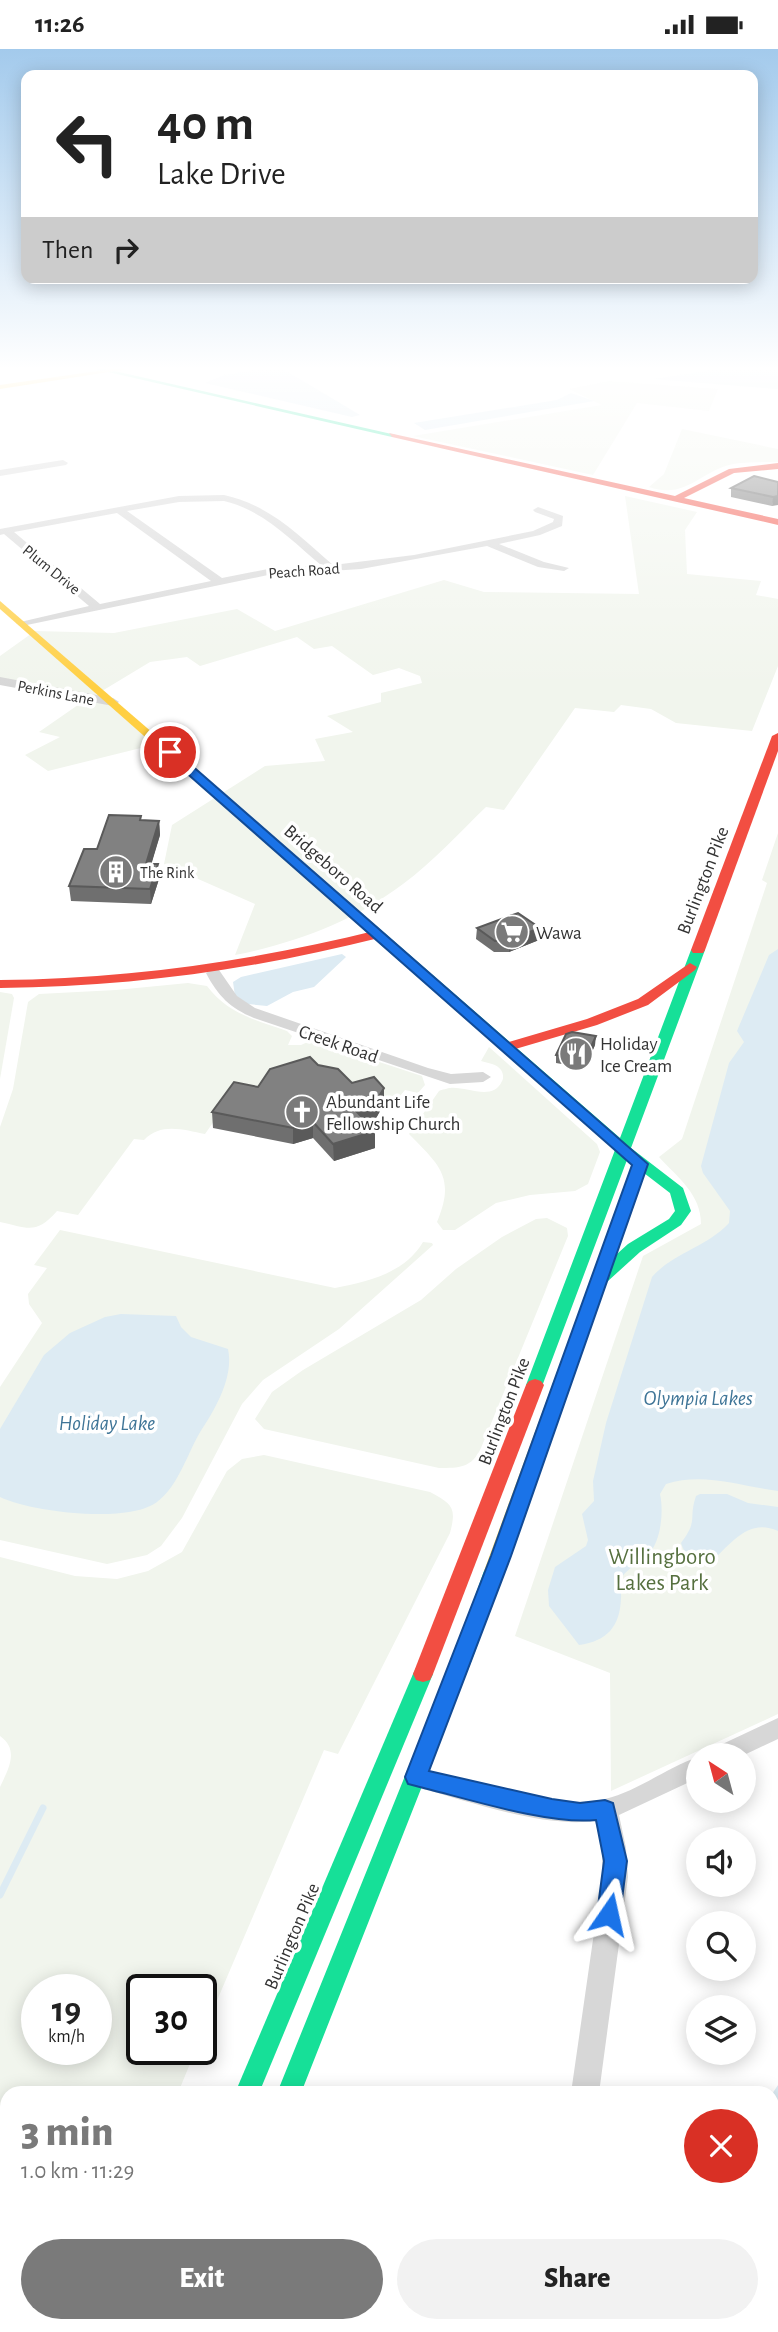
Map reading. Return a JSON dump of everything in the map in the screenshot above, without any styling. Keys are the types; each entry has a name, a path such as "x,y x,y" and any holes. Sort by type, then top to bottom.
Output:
{"main road":[{"path":"574,476 778,522"},
{"path":"676,499 723,476"},
{"name":"Bridgeboro Road","path":"0,604 624,1151 638,1172 677,1191 683,1211 675,1222 634,1248 598,1280"},
{"name":"Burlington Pike","path":"250,2086 454,1600 778,736"},
{"name":"Burlington Pike","path":"737,893 778,780"},
{"path":"0,984 91,985 214,973 300,956 378,935"},
{"path":"507,1047 592,1022 643,1002 691,967"},
{"path":"638,1172 646,1148"},
{"path":"292,2086 416,1777 505,1544 630,1196"}],"street":[{"path":"3,531 188,498 216,497 239,501 285,528 329,567"},
{"path":"118,510 220,582"},
{"name":"Peach Road","path":"22,623 268,572 393,562 543,531 558,524 557,516 538,510"},
{"name":"Plum Drive","path":"3,531 97,607"},
{"path":"488,543 541,565 564,568"},
{"name":"Perkins Lane","path":"0,681 113,702"},
{"name":"Creek Road","path":"214,973 225,996 234,1005 259,1015 450,1079 482,1077"},
{"path":"747,1743 778,1728"},
{"path":"416,1777 552,1809 580,1812 605,1809 686,1772"},
{"path":"586,2086 615,1877 614,1848 605,1809"}],"green space":[{"path":"662,476 706,476 673,490 649,487"},
{"path":"625,496 697,512 685,530 687,574 761,581 756,595 778,599 778,666 752,731 676,723 651,709 621,705 614,712 575,708 504,810 486,807 403,884 344,920 302,937 235,955 255,904 164,864 172,825 265,766 325,761 315,739 353,732 327,716 381,702 381,693 422,683 420,676 399,668 373,675 332,646 314,649 297,637 200,666 187,657 150,662 102,691 161,743 48,771 25,755 60,737 39,732 88,698 0,681 0,656 35,631 114,633 237,609 275,631 444,580 484,592 639,594"},
{"name":"Willingboro Lakes Park","path":"778,833 778,1714 715,1743 686,1743 686,1756 611,1791 610,1673 515,1636 643,1256 701,1224 693,1195 659,1157 682,1139 767,883 762,880"},
{"path":"188,983 207,986 233,1010 287,1031 292,1036 288,1045 301,1045 312,1040 422,1076 425,1085 418,1093 405,1090 391,1107 375,1090 231,1097 205,1134 165,1129 144,1140 134,1139 78,1215 57,1211 43,1224 31,1228 0,1222 0,1127 13,1089 28,1002 39,994"},
{"path":"0,992 12,994 14,998 0,1079"},
{"path":"489,1047 597,1144 600,1152 588,1184 575,1191 530,1195 496,1203 455,1230 443,1230 437,1222 445,1194 441,1173 429,1155 409,1134 439,1091 456,1088 486,1092 498,1087 503,1078 501,1070 481,1061"},
{"path":"547,1218 567,1228 568,1236 481,1448 469,1463 459,1467 439,1468 264,1429 255,1419 272,1392 303,1370 421,1300 456,1269 502,1237 536,1219"},
{"path":"60,1230 335,1288 360,1283 396,1269 415,1253 423,1242 433,1245 339,1329 263,1380 242,1404 182,1518 161,1546 147,1555 107,1564 0,1540 0,1387 42,1323 29,1304 28,1294 47,1268 34,1265"},
{"path":"264,1455 430,1492 448,1503 453,1512 450,1533 338,1754 324,1750 217,2001 217,1974 126,1974 126,2065 189,2065 181,2086 0,2086 0,1787 9,1767 11,1754 10,1747 0,1736 0,1557 75,1576 117,1579 148,1571 182,1552 227,1471 242,1459"}],"water":[{"name":"Olympia Lakes","path":"778,949 778,1491 694,1479 666,1484 660,1494 662,1509 656,1543 647,1556 621,1579 620,1608 615,1625 597,1640 579,1645 549,1606 548,1590 555,1567 586,1546 588,1540 582,1514 594,1501 593,1481 606,1423 652,1277 729,1223 730,1211 703,1173 701,1166 729,1063 744,1042 737,1031 769,955"},
{"path":"342,954 346,957 314,987 293,992 267,1006 248,1004 235,996 233,982 241,977"},
{"name":"Holiday Lake","path":"121,1314 176,1316 181,1327 191,1337 228,1349 228,1370 223,1391 172,1486 157,1502 125,1513 56,1511 0,1497 0,1429 44,1355 70,1333 105,1317"},
{"path":"727,1494 748,1503 778,1507 778,1531 767,1528 749,1530 711,1562 696,1561 688,1556 681,1543 692,1524 696,1496"}],"building":[{"path":"754,476 778,482 778,496 731,488"},
{"name":"The Rink","path":"109,815 141,816 140,820 159,821 146,864 158,864 150,889 69,886 84,849 97,849"},
{"path":"518,913 540,928 509,940 495,941 477,928"},
{"name":"Holiday Ice Cream","path":"572,1032 596,1036 585,1060 556,1055 566,1034"},
{"name":"Abundant Life Fellowship Church","path":"310,1057 318,1065 338,1069 352,1083 374,1077 384,1088 375,1103 355,1110 375,1131 333,1144 313,1122 293,1128 212,1112 234,1082 258,1087 270,1069"}],"waterway":[{"path":"0,1895 43,1808"}],"traffic: fast":[{"path":"368,926 637,1161"},
{"path":"535,1385 698,950"},
{"path":"602,1277 634,1248 675,1222 683,1211 677,1191 640,1164"},
{"path":"292,2086 465,1652 494,1571"},
{"path":"250,2086 423,1674"}],"traffic: slow":[{"path":"0,604 368,926"},
{"path":"494,1571 624,1211"}],"traffic: jam":[{"path":"572,476 778,522"},
{"path":"676,499 723,476"},
{"path":"698,950 778,736"},
{"path":"0,984 97,981 191,972 284,956 378,934"},
{"path":"507,1047 592,1022 643,1002 690,967"},
{"path":"423,1674 535,1385"}],"place":[{"name":"The Rink","path":"116,872"},
{"name":"Wawa","path":"512,932"},
{"name":"Holiday Ice Cream","path":"576,1054"},
{"name":"Abundant Life Fellowship Church","path":"302,1112"}],"route":[{"path":"170,752 640,1164 501,1556 416,1777 552,1809 580,1812 605,1809 616,1861 609,1914"}]}
